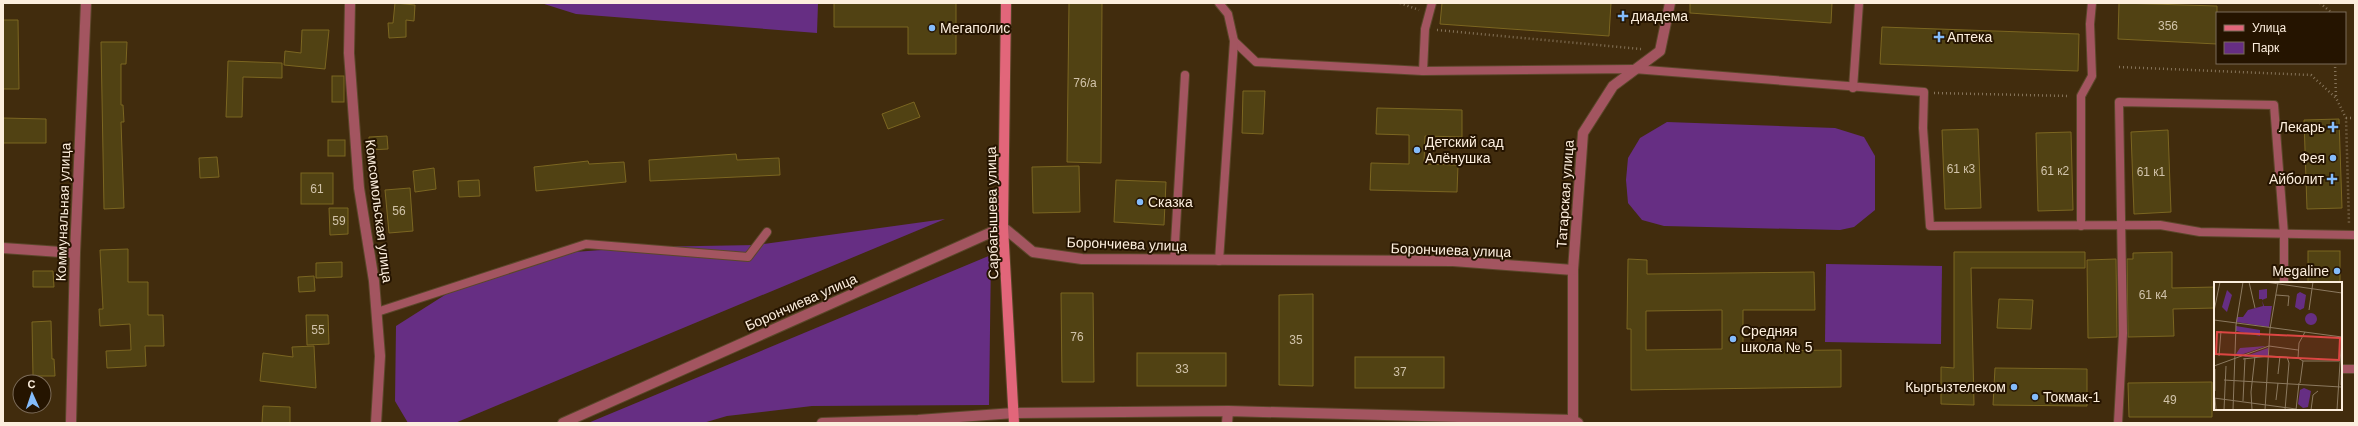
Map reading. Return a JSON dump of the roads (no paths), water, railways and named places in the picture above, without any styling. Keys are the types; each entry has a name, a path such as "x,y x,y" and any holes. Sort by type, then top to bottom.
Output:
{"street":[{"name":"Коммунальная улица","path":"71,423 75,253 86,3"},
{"name":"Комсомольская улица","path":"350,3 348,53 359,188 374,281 380,356 376,423"},
{"name":"Сарбагышева улица","path":"1006,3 1003,227 1014,418"},
{"name":"Татарская улица","path":"1575,422 1573,270 1583,133 1613,86 1660,50 1670,3"},
{"name":"Борончиева улица","path":"563,423 1003,227 1033,252 1082,259 1219,261 1453,261 1573,270"},
{"path":"3,248 75,253"},
{"path":"1227,423 1228,411"},
{"path":"822,423 1228,411 1369,419 1575,422"}],"lane":[{"path":"1219,3 1228,14 1234,41 1219,261"},
{"path":"1423,71 1425,29 1432,3"},
{"path":"1854,88 1859,3"},
{"path":"2081,226 2081,96 2092,76 2090,24 2092,3"},
{"path":"1234,41 1256,62 1423,71 1634,69 1854,88 1924,92 1923,128 1930,226 2160,225 2200,232 2352,235"},
{"path":"1174,260 1185,75"},
{"path":"2118,423 2123,333 2119,102 2274,105 2284,234 2284,282"},
{"path":"377,312 586,244 748,258 768,232"},
{"path":"2342,369 2355,369"}],"place":[{"name":"диадема","path":"1623,16"},
{"name":"Мегаполис","path":"932,28"},
{"name":"Аптека","path":"1939,37"},
{"name":"Лекарь","path":"2333,127"},
{"name":"Детский сад Алёнушка","path":"1417,150"},
{"name":"Фея","path":"2333,158"},
{"name":"Айболит","path":"2332,179"},
{"name":"Сказка","path":"1140,202"},
{"name":"Megaline","path":"2337,271"},
{"name":"Средняя школа № 5","path":"1733,339"},
{"name":"Кыргызтелеком","path":"2014,387"},
{"name":"Токмак-1","path":"2035,397"}]}
